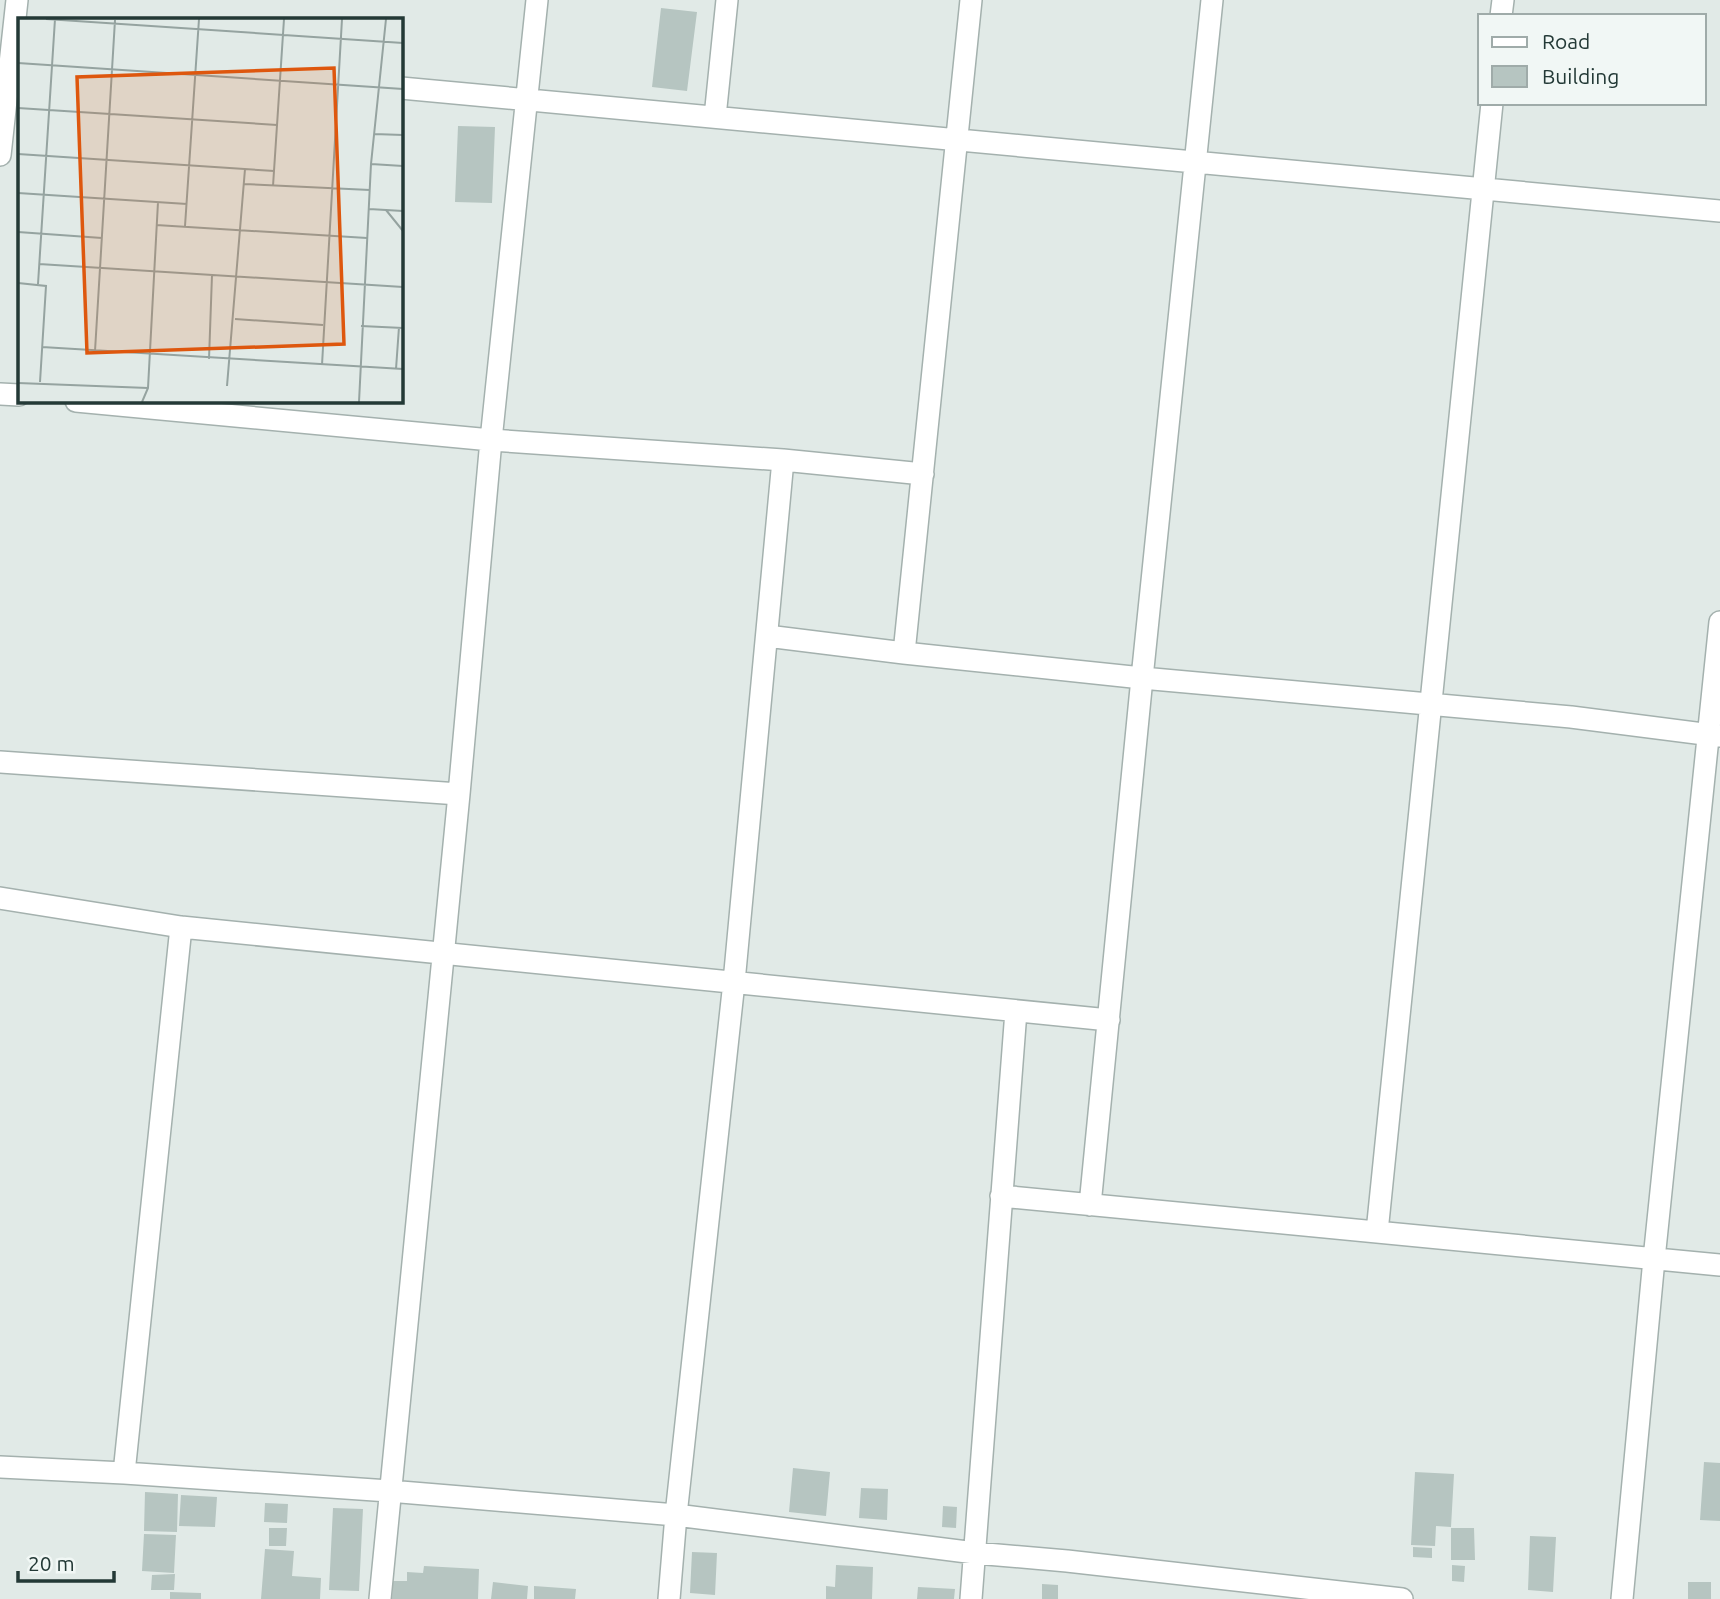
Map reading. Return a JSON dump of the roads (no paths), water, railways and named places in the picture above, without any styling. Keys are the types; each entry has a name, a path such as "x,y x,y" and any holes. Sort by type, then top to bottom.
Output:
{"street":[{"path":"0,155 15,52 17,0"},
{"path":"380,1599 491,440 537,0"},
{"path":"715,117 727,0"},
{"path":"904,653 971,0"},
{"path":"1090,1205 1212,0"},
{"path":"402,88 1720,212"},
{"path":"1377,1232 1492,105"},
{"path":"0,394 18,396"},
{"path":"87,402 491,440 783,460 923,474"},
{"path":"669,1599 734,982 783,460"},
{"path":"1622,1599 1654,1259 1714,735 1720,622"},
{"path":"767,636 1142,678 1572,717 1714,735"},
{"path":"0,762 459,794"},
{"path":"0,898 181,927 1109,1020"},
{"path":"124,1473 181,927"},
{"path":"971,1599 1016,1011"},
{"path":"1001,1196 1720,1265"},
{"path":"0,1467 389,1491 677,1515 975,1553 1402,1599"}]}
